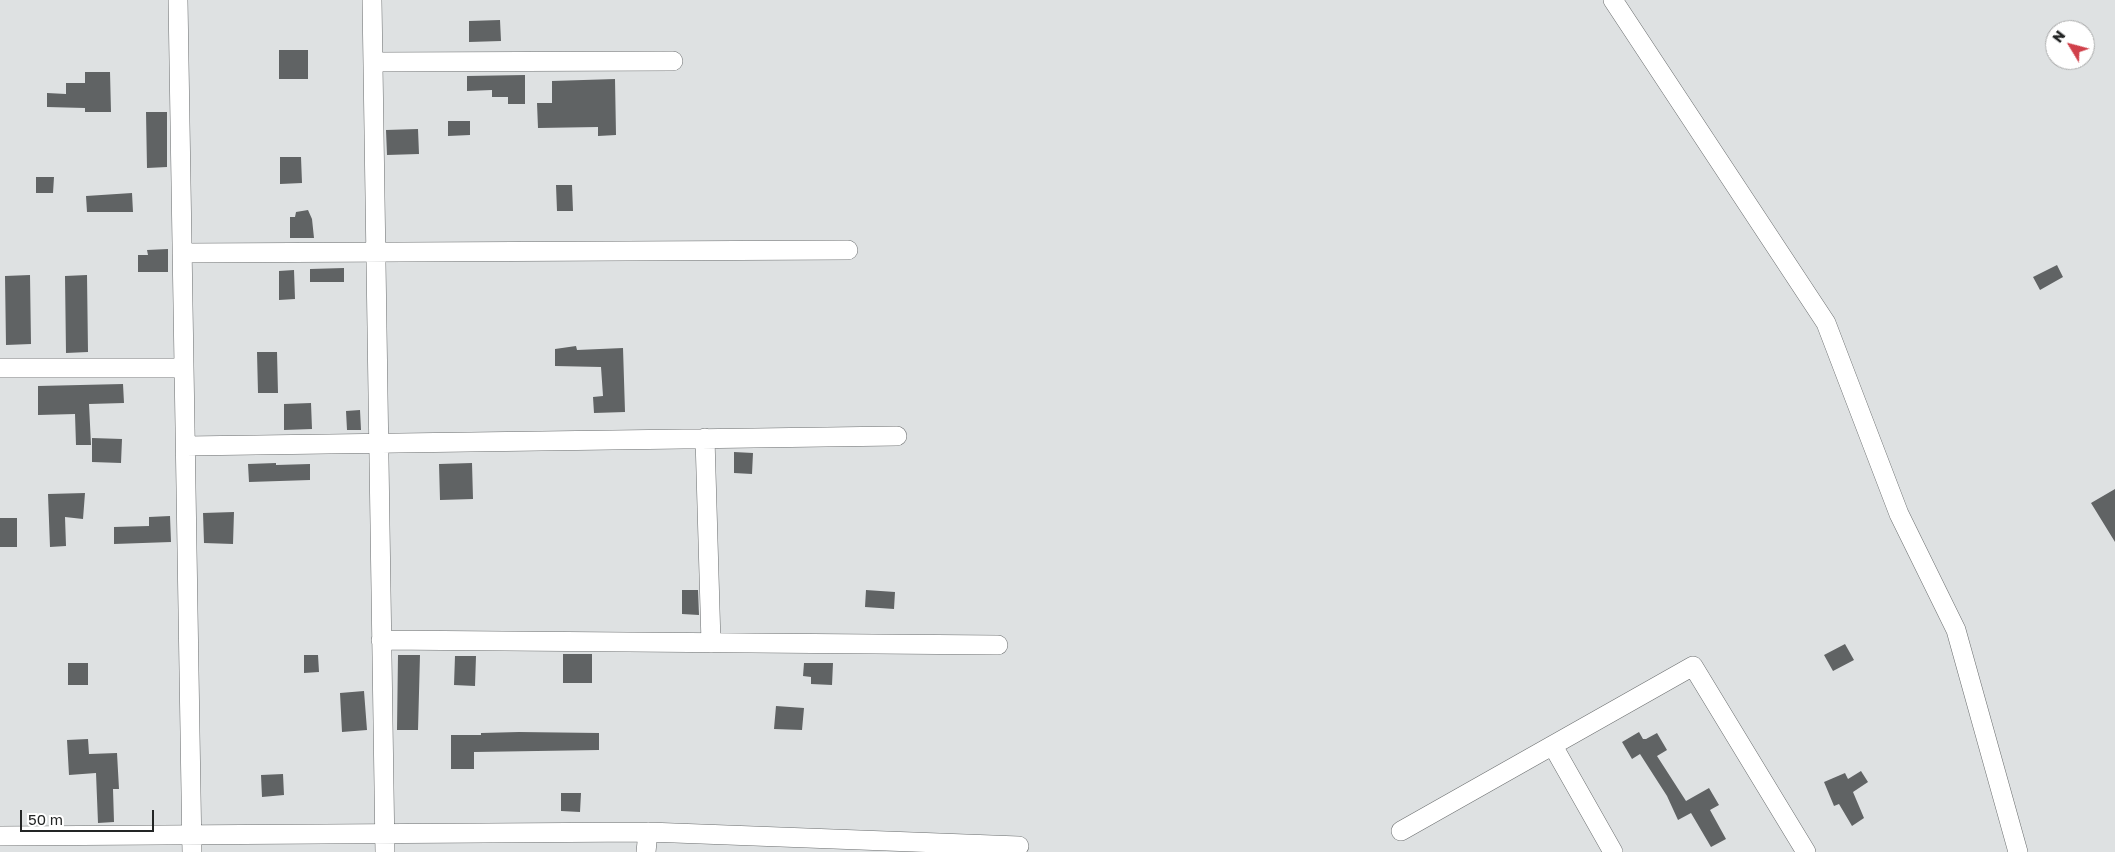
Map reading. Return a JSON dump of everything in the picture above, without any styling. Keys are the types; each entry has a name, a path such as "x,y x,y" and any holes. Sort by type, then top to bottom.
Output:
{"street":[{"path":"178,0 192,843"},
{"path":"372,0 385,843"},
{"path":"1613,0 1826,323 1899,514 1956,630 2018,852"},
{"path":"373,62 673,61"},
{"path":"182,253 848,250"},
{"path":"0,368 184,368"},
{"path":"186,446 896,436"},
{"path":"705,438 711,643"},
{"path":"381,640 998,645"},
{"path":"1401,831 1693,666 1806,852"},
{"path":"1552,746 1613,852"},
{"path":"0,836 192,843 385,843 648,832 898,847 1019,846"},
{"path":"646,852 648,832"}],"building":[{"path":"500,20 501,41 469,42 469,21"},
{"path":"279,50 308,50 308,79 279,79"},
{"path":"85,72 110,72 111,112 85,112 85,108 47,107 47,93 66,94 66,83 85,83"},
{"path":"525,75 525,104 508,104 508,97 492,97 492,90 467,91 467,76"},
{"path":"615,79 616,135 598,136 598,127 538,128 537,103 552,103 552,81"},
{"path":"146,112 167,112 167,167 147,168"},
{"path":"448,121 470,121 470,135 448,136"},
{"path":"418,129 419,154 387,155 386,130"},
{"path":"280,157 301,157 302,183 280,184"},
{"path":"36,177 54,177 53,193 36,193"},
{"path":"556,185 572,185 573,211 557,211"},
{"path":"132,193 133,212 87,212 86,196"},
{"path":"308,210 312,219 314,238 290,238 290,217 295,217 296,212"},
{"path":"168,249 168,272 138,272 138,255 148,255 147,250"},
{"path":"2057,265 2063,277 2040,290 2033,277"},
{"path":"344,268 344,282 310,282 310,269"},
{"path":"294,270 295,299 279,300 279,271"},
{"path":"30,275 31,344 6,345 5,276"},
{"path":"87,275 88,352 66,353 65,276"},
{"path":"576,346 577,350 623,348 625,412 594,413 593,397 603,396 601,367 555,366 555,349"},
{"path":"257,352 277,352 278,393 258,393"},
{"path":"123,384 124,403 89,404 91,445 76,445 75,414 38,415 38,386"},
{"path":"311,403 312,429 284,430 284,404"},
{"path":"360,410 361,430 347,430 346,411"},
{"path":"92,438 122,439 121,463 92,462"},
{"path":"734,452 753,453 752,474 734,473"},
{"path":"276,463 276,465 310,464 310,480 249,482 248,464"},
{"path":"472,463 473,499 440,500 439,464"},
{"path":"2115,489 2115,542 2091,503"},
{"path":"85,493 83,519 65,517 66,546 50,547 48,494"},
{"path":"234,512 233,544 204,543 203,513"},
{"path":"170,516 171,542 114,544 114,527 149,526 149,517"},
{"path":"0,518 17,518 17,547 0,547"},
{"path":"682,590 698,590 699,615 682,614"},
{"path":"866,590 895,592 894,609 865,607"},
{"path":"1845,644 1854,660 1833,671 1824,655"},
{"path":"563,654 592,654 592,683 563,683"},
{"path":"304,655 318,655 319,672 304,673"},
{"path":"398,655 420,655 418,730 397,730"},
{"path":"455,656 476,656 475,686 454,685"},
{"path":"68,663 88,663 88,685 68,685"},
{"path":"804,663 833,663 832,685 811,684 811,677 803,676"},
{"path":"364,691 367,730 342,732 340,693"},
{"path":"776,706 804,708 802,730 774,729"},
{"path":"519,732 599,733 599,750 474,752 474,769 451,769 451,735"},
{"path":"1639,732 1643,739 1657,733 1667,750 1657,756 1686,801 1709,788 1719,805 1710,810 1726,839 1711,847 1691,813 1678,820 1667,796 1640,754 1632,759 1622,742"},
{"path":"88,739 89,754 117,753 119,789 113,789 114,822 98,823 96,773 69,775 67,740"},
{"path":"1861,771 1868,782 1853,792 1864,818 1852,826 1839,804 1834,806 1824,782 1845,773 1848,779"},
{"path":"283,774 284,795 262,797 261,775"},
{"path":"561,793 581,793 580,812 561,811"}]}
